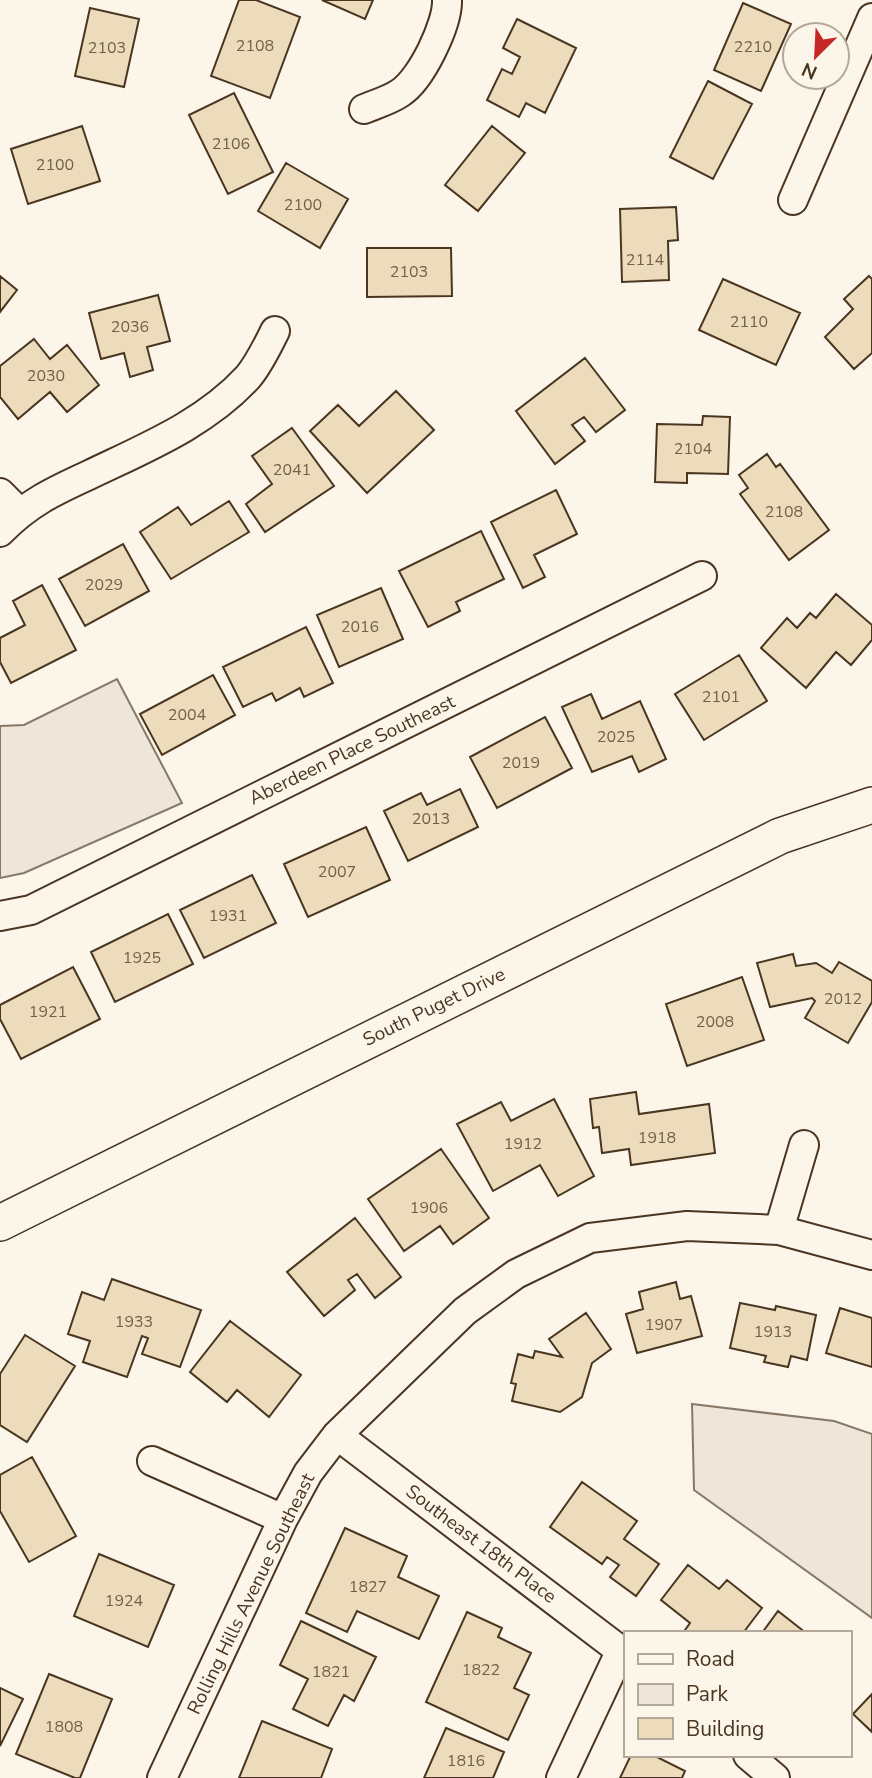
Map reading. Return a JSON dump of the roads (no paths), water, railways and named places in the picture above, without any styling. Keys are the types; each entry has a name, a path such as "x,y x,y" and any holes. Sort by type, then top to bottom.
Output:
{"street":[{"path":"364,109 402,93 421,69 443,24 447,0"},
{"path":"793,200 872,18"},
{"path":"6,512 163,440 202,416 248,377 275,331"},
{"name":"Aberdeen Place Southeast","path":"0,916 31,910 702,576"},
{"name":"South Puget Drive","path":"0,1223 780,836 872,805"},
{"path":"779,1230 804,1145"},
{"name":"Rolling Hills Avenue Southeast","path":"162,1778 283,1519 308,1474 337,1435 465,1311 516,1274 590,1238 687,1226 779,1230 872,1255"},
{"name":"Southeast 18th Place","path":"337,1435 623,1652"},
{"path":"152,1461 283,1519"},
{"path":"561,1778 623,1652"},
{"path":"750,1757 775,1778"}]}
